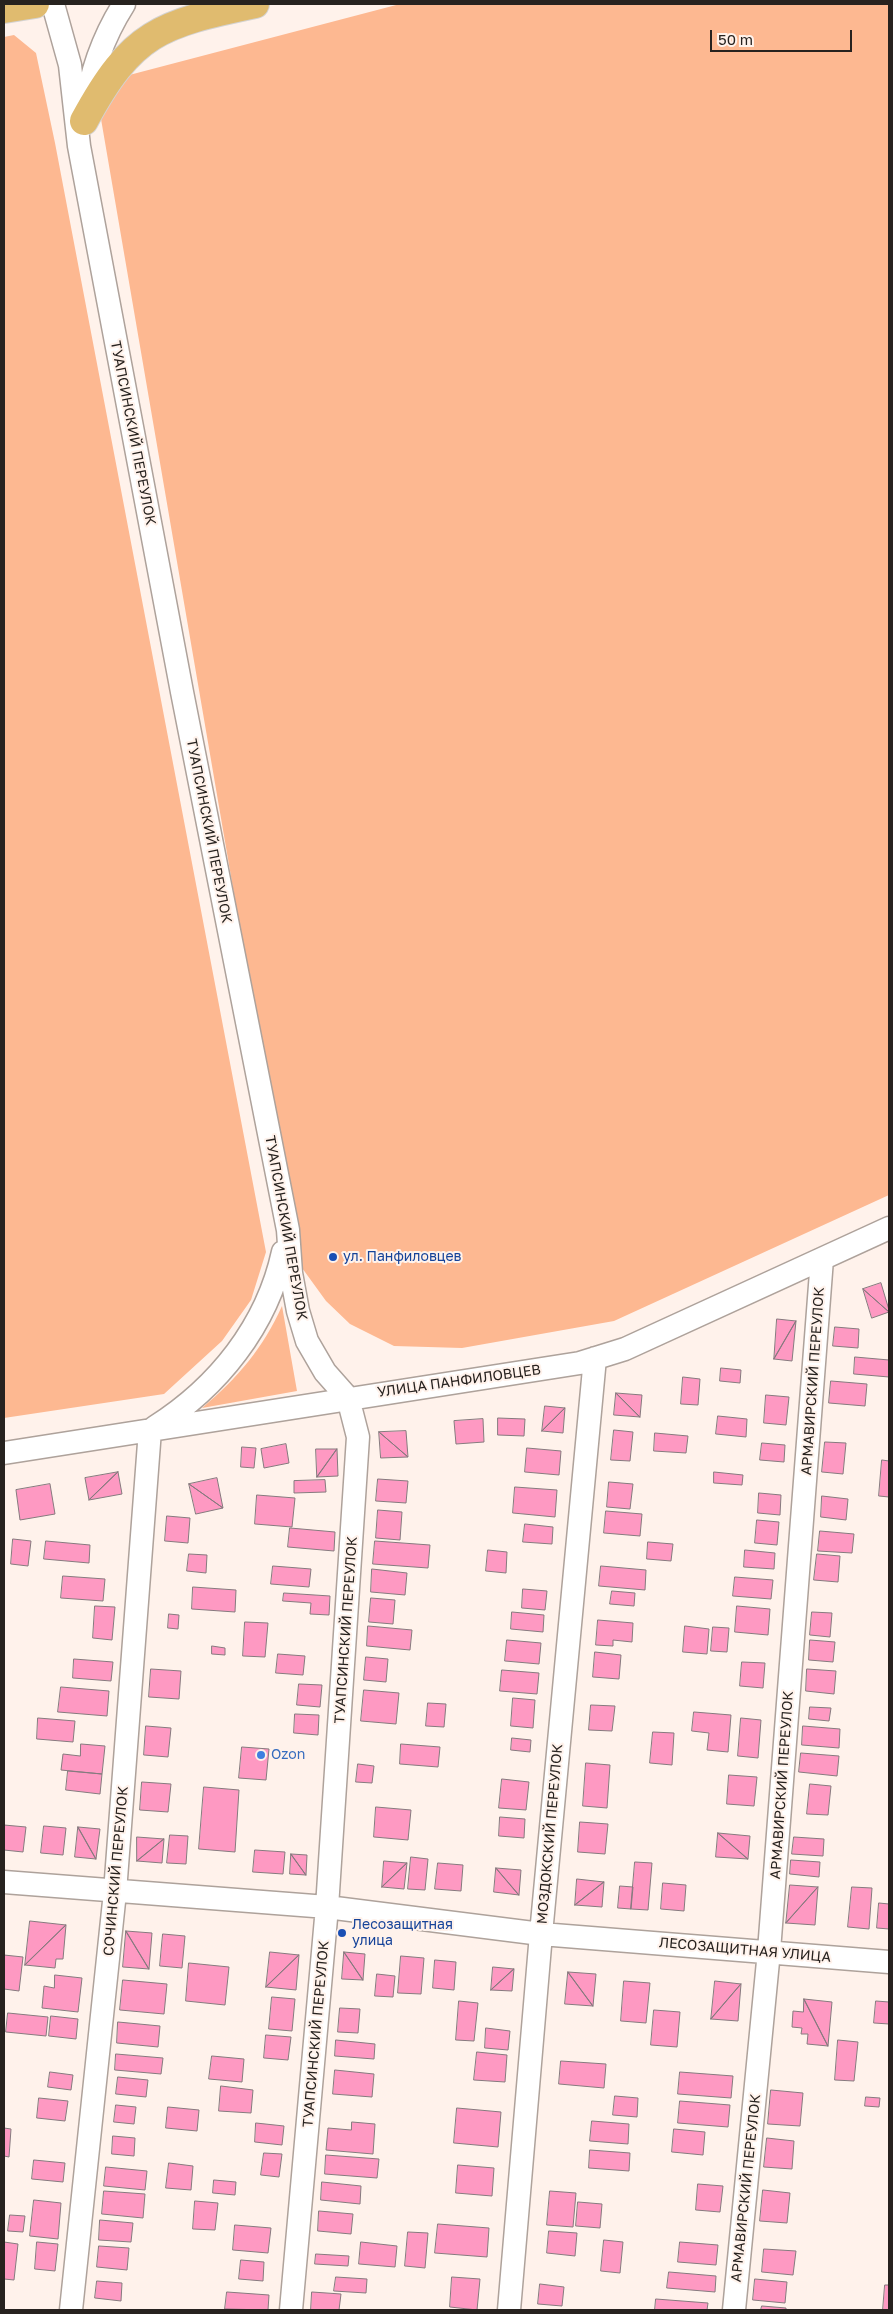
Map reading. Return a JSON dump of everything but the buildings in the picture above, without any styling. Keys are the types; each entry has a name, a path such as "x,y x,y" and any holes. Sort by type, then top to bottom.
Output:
{"main road":[{"path":"4,9 35,4"},
{"path":"82,133 104,85 137,46 175,23 255,4"}],"street":[{"name":"ТУАПСИНСКИЙ ПЕРЕУЛОК","path":"53,4 70,65 184,702 288,1230 291,1274 298,1311 307,1340 325,1372 348,1398 358,1437 327,1907 291,2310"},
{"name":"ТУАПСИНСКИЙ ПЕРЕУЛОК","path":"82,133 88,89 97,57 124,4"},
{"name":"УЛИЦА ПАНФИЛОВЦЕВ","path":"4,1453 580,1363 625,1349 889,1228"},
{"path":"150,1430 169,1418 216,1378 239,1350 259,1320 272,1295 278,1277 288,1230"},
{"name":"АРМАВИРСКИЙ ПЕРЕУЛОК","path":"734,2310 770,1951 822,1259"},
{"name":"МОЗДОКСКИЙ ПЕРЕУЛОК","path":"509,2310 541,1934 595,1358"},
{"name":"СОЧИНСКИЙ ПЕРЕУЛОК","path":"71,2310 115,1892 150,1430"},
{"name":"ЛЕСОЗАЩИТНАЯ УЛИЦА","path":"4,1882 327,1907 541,1934 889,1962"}],"shaded area":[{"path":"400,4 889,4 889,1195 614,1321 462,1348 394,1346 350,1324 326,1301 297,1261 95,84"},
{"path":"14,35 36,53 55,143 266,1252 251,1300 222,1341 164,1394 4,1418 4,37"},
{"path":"282,1306 297,1391 202,1408 248,1362 267,1335"}],"place":[{"name":"ул. Панфиловцев","path":"333,1257"},
{"name":"Ozon","path":"261,1755"},
{"name":"Лесозащитная улица","path":"342,1933"}]}
